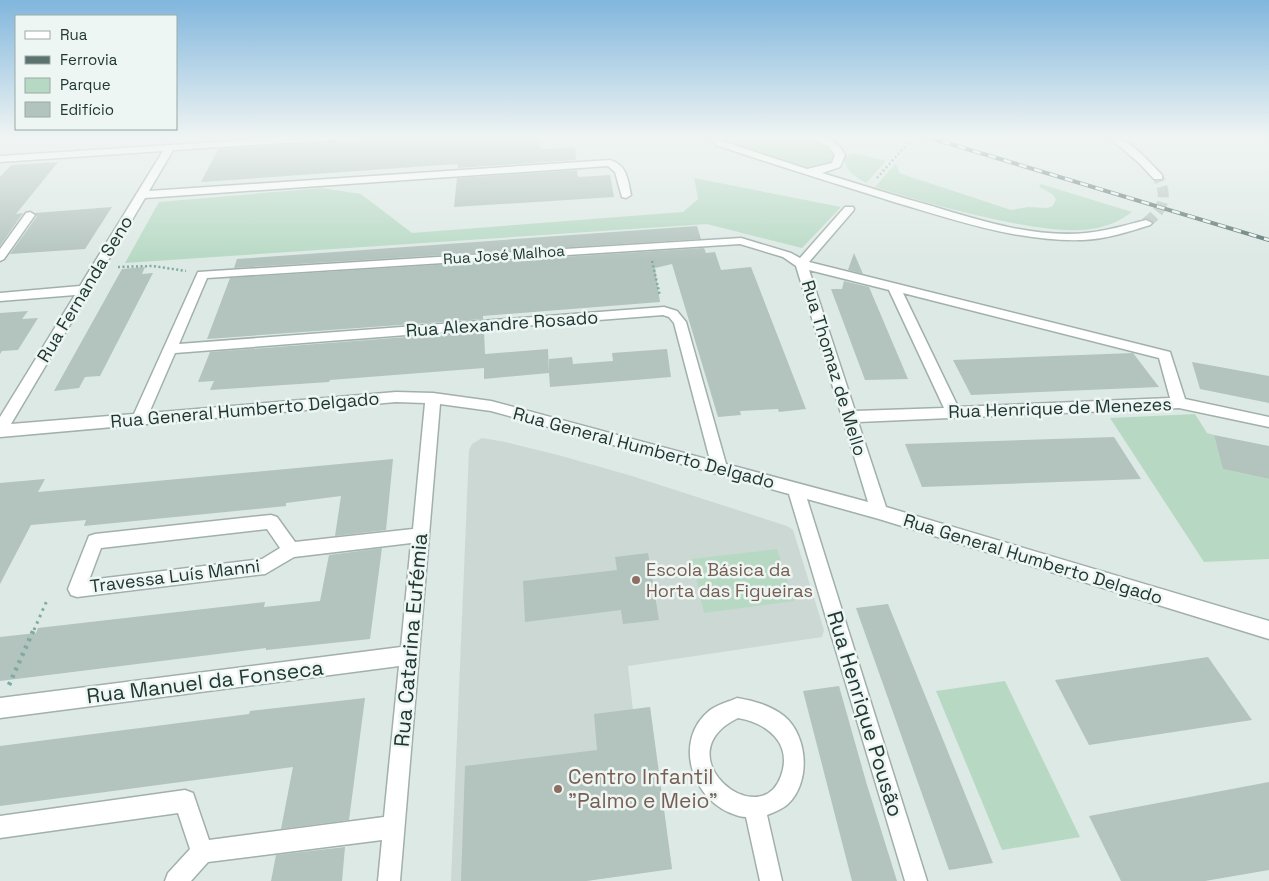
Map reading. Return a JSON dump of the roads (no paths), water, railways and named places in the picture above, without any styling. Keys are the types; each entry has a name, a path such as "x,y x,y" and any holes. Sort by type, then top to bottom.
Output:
{"street":[{"name":"Rua Fernanda Seno","path":"0,430 152,178"},
{"path":"142,195 389,178"},
{"path":"622,178 626,195"},
{"path":"826,178 946,215 999,228 1053,236 1103,234 1134,228 1146,222"},
{"path":"854,178 892,198"},
{"name":"Rua Thomaz de Mello","path":"849,209 801,264 878,512"},
{"path":"0,256 30,215"},
{"name":"Rua José Malhoa","path":"169,349 202,275 740,241 787,255 801,264 1165,354 1179,402"},
{"path":"894,288 953,412"},
{"path":"0,297 84,290"},
{"name":"Rua Alexandre Rosado","path":"169,349 664,312 673,314 680,322 720,468"},
{"path":"139,419 169,349"},
{"name":"Rua General Humberto Delgado","path":"0,430 362,399 433,398 491,406 878,512 1269,630"},
{"name":"Rua Catarina Eufémia","path":"389,881 433,398"},
{"name":"Rua Henrique de Menezes","path":"849,417 1179,402 1269,422"},
{"name":"Rua Henrique Pousão","path":"796,490 916,881"},
{"name":"Travessa Luís Manni","path":"291,550 271,522 95,542 77,589 265,566 291,550 420,535"},
{"name":"Rua Manuel da Fonseca","path":"0,708 410,655"},
{"path":"737,708 751,709 765,714 778,723 788,736 793,750 794,766 791,781 783,794 772,804 755,808 741,807 726,801 714,790 704,776 700,761 699,745 704,731 712,719 724,712 737,708"},
{"path":"0,827 185,801 202,852"},
{"path":"755,808 771,881"},
{"path":"176,881 202,852 394,827"}],"tunnel":[{"path":"1146,223 1157,213 1162,202 1163,191 1158,178"}],"railway":[{"path":"1064,178 1269,240"}],"place":[{"name":"Escola Básica da Horta das Figueiras","path":"636,580"},
{"name":"Centro Infantil \"Palmo e Meio\"","path":"558,789"}]}
